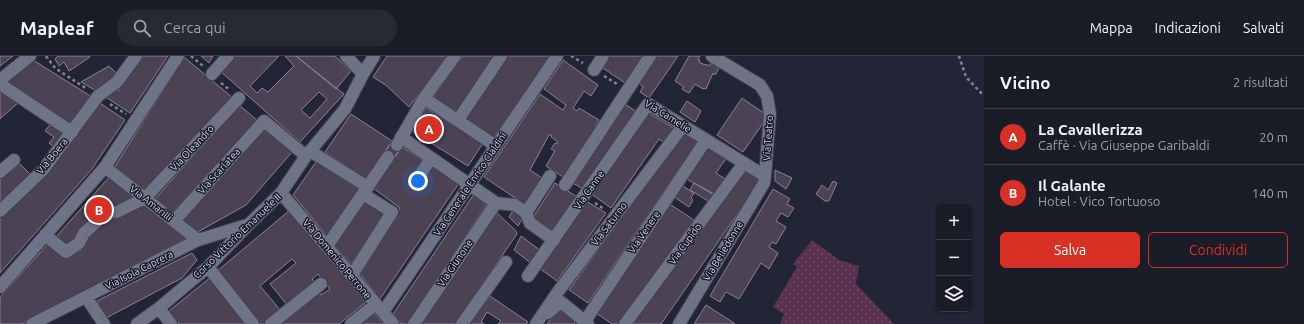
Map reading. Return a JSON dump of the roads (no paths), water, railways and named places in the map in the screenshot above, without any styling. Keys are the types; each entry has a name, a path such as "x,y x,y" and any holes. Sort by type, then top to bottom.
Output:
{"street":[{"path":"0,80 30,56"},
{"name":"Via Boera","path":"0,211 42,170 98,96 117,82 136,56"},
{"path":"0,287 105,167 178,56"},
{"path":"212,74 228,56"},
{"path":"346,56 363,74"},
{"name":"Corso Vittorio Emanuele II","path":"137,324 208,267 248,224 282,193 308,154 345,109 374,56"},
{"path":"455,56 424,98 399,141 431,158 496,203 515,205 526,212 530,223 554,240"},
{"path":"458,120 501,56"},
{"name":"Via Generale Enrico Cialdini","path":"351,324 380,308 470,184 557,56"},
{"path":"594,70 603,56"},
{"path":"565,185 650,56"},
{"name":"Via Teatro","path":"712,56 760,85 767,96 770,114 765,176"},
{"path":"0,84 72,132"},
{"name":"Via Oleandro","path":"145,198 239,98"},
{"path":"424,98 496,146"},
{"name":"Via Camelie","path":"648,104 765,176"},
{"name":"Via Canne","path":"528,276 648,104"},
{"name":"Via Scarlatea","path":"174,221 264,121 308,154"},
{"name":"Via Saturno","path":"539,320 557,293 683,126"},
{"name":"Via Venere","path":"585,323 706,140"},
{"path":"308,154 365,191 392,212 352,275"},
{"path":"327,246 388,157"},
{"path":"416,181 431,158"},
{"path":"0,172 14,160"},
{"name":"Via Cupido","path":"625,324 744,163"},
{"name":"Via Amarilli","path":"105,167 198,240"},
{"path":"526,212 550,176"},
{"name":"Via Belledonne","path":"679,324 764,183 765,176"},
{"name":"Via Domenico Perrone","path":"282,193 394,324"},
{"path":"45,235 66,252 79,243 84,233 108,212 117,212 145,198"},
{"name":"Via Giunone","path":"414,324 496,203"},
{"name":"Via Isola Caprera","path":"32,324 198,240 248,224"},
{"path":"462,324 506,262"},
{"path":"208,267 253,324"},
{"path":"271,324 320,284"},
{"path":"86,297 104,324"},
{"path":"539,320 560,302 585,323"},
{"path":"158,308 171,324"}],"place":[{"name":"La Cavallerizza","path":"429,129"},
{"name":"Il Galante","path":"99,210"}]}
